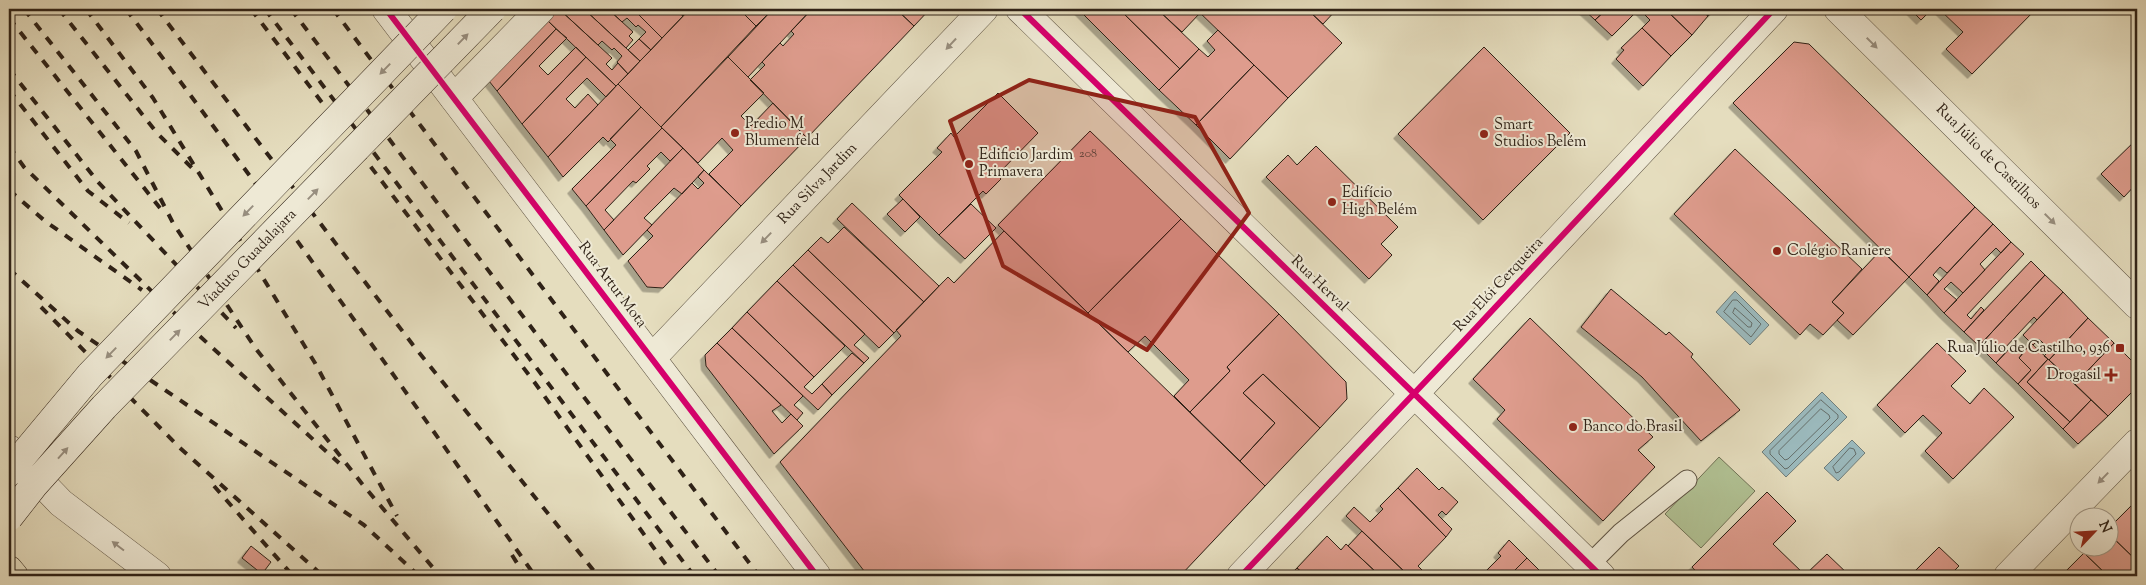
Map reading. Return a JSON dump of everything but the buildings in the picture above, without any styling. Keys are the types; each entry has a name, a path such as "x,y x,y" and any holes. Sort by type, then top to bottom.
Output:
{"highway":[{"path":"9,570 14,576"}],"street":[{"name":"Rua Artur Mota","path":"387,9 817,576"},
{"path":"9,472 90,375 443,9"},
{"name":"Viaduto Guadalajara","path":"9,517 34,485 104,408 492,9"},
{"path":"454,98 541,9"},
{"name":"Rua Silva Jardim","path":"652,358 984,9"},
{"name":"Rua Herval","path":"1020,9 1595,570"},
{"name":"Rua Elói Cerqueira","path":"1241,576 1774,9"},
{"name":"Rua Júlio de Castilhos","path":"1838,9 2137,305"},
{"path":"2008,576 2137,443"},
{"path":"9,449 61,503 157,576"}],"lane":[{"path":"1595,570 1622,533 1687,480"}],"highlighted area":[{"path":"1029,80 1195,117 1249,213 1147,350 1003,266 950,121"}],"green space":[{"path":"1719,457 1755,491 1701,548 1665,514"}],"water":[{"path":"1735,291 1769,325 1750,345 1716,312"},
{"path":"1822,392 1847,417 1786,477 1762,452"},
{"path":"1852,440 1865,453 1838,481 1824,468"}],"railway":[{"path":"24,9 136,151 173,223 256,349 363,485 440,576"},
{"path":"59,9 157,133 192,168"},
{"path":"86,9 153,98 315,363 397,516"},
{"path":"126,9 333,291 535,576"},
{"path":"157,9 413,345 598,576"},
{"path":"251,9 535,383 674,576"},
{"path":"265,9 694,576"},
{"path":"291,9 719,576"},
{"path":"333,9 759,576"},
{"path":"9,18 160,208"},
{"path":"9,69 98,182 236,328"},
{"path":"9,90 88,191 129,223"},
{"path":"9,146 24,167 171,310 339,463"},
{"path":"9,190 45,221 142,290"},
{"path":"9,269 78,331 364,525 419,576"},
{"path":"41,307 180,448 323,576"},
{"path":"214,486 293,576"},
{"path":"512,555 525,576"}],"cycle path":[{"path":"386,9 817,576"},
{"path":"1020,9 1601,576"},
{"path":"1241,576 1774,9"}],"place":[{"name":"Predio M Blumenfeld","path":"735,133"},
{"name":"Smart Studios Belém","path":"1484,134"},
{"name":"Edificio Jardim Primavera","path":"969,164"},
{"name":"Edifício High Belém","path":"1332,202"},
{"name":"Colégio Raniere","path":"1777,251"},
{"name":"Rua Júlio de Castilho, 936","path":"2120,348"},
{"name":"Drogasil","path":"2111,375"},
{"name":"Banco do Brasil","path":"1573,427"}]}
